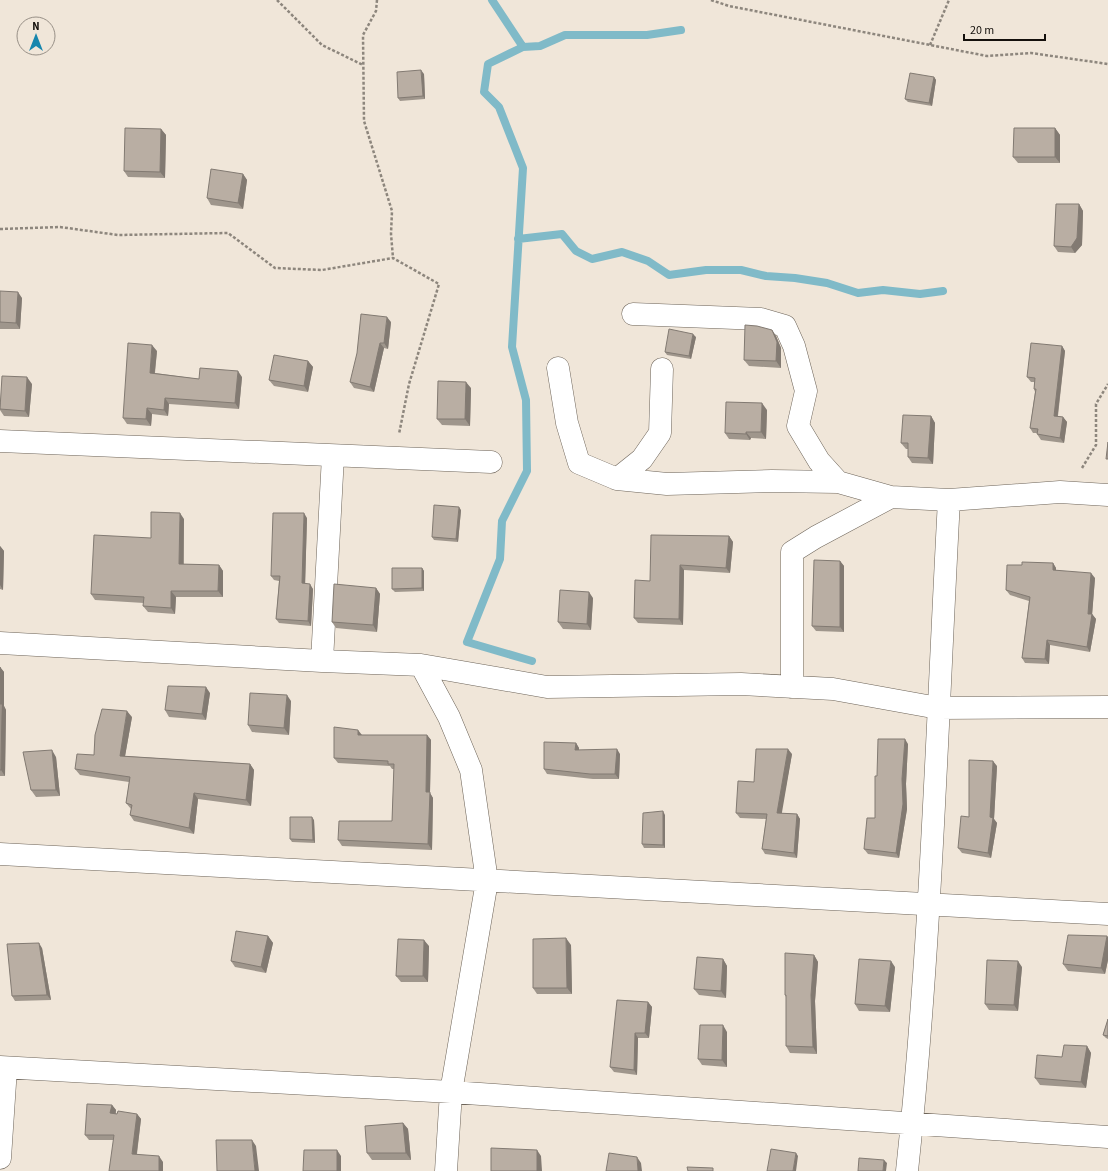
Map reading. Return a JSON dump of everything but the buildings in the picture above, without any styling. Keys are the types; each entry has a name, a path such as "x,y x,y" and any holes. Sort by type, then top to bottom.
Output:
{"street":[{"path":"633,314 761,320 785,326 794,346 806,391 798,426 819,462 838,482"},
{"path":"558,368 567,423 579,463 617,478 667,484 772,481 838,482 891,496 948,500 1060,492 1108,495"},
{"path":"617,478 642,459 660,433 662,369"},
{"path":"0,441 491,462"},
{"path":"322,660 333,456"},
{"path":"792,687 792,552 816,536 891,496"},
{"path":"907,1171 912,1124 928,904 948,500"},
{"path":"0,642 421,665 547,687 741,684 833,689 938,708 1108,707"},
{"path":"421,665 449,717 471,770 487,881 451,1092 446,1171"},
{"path":"0,854 1108,914"},
{"path":"0,1158 3,1068 451,1092 1108,1137"}],"path":[{"path":"277,0 322,45 364,65"},
{"path":"377,0 376,11 363,35 364,121 392,211 391,234 393,258"},
{"path":"711,0 729,6 987,56 1031,53 1108,64"},
{"path":"930,45 949,0"},
{"path":"0,229 60,227 118,234 228,233 275,268 322,270 393,258 439,284 408,384 395,458"},
{"path":"1060,492 1081,469 1096,445 1096,404 1108,384"}],"waterway":[{"path":"492,0 523,47 488,64 484,92 499,107 523,168 512,347 526,400 527,471 502,521 500,559 467,642 532,661"},
{"path":"523,47 540,46 565,35 647,35 681,30"},
{"path":"518,239 562,234 576,251 592,259 622,252 648,261 669,275 706,270 741,270 766,276 795,278 827,283 858,293 883,290 920,294 943,291"}]}
